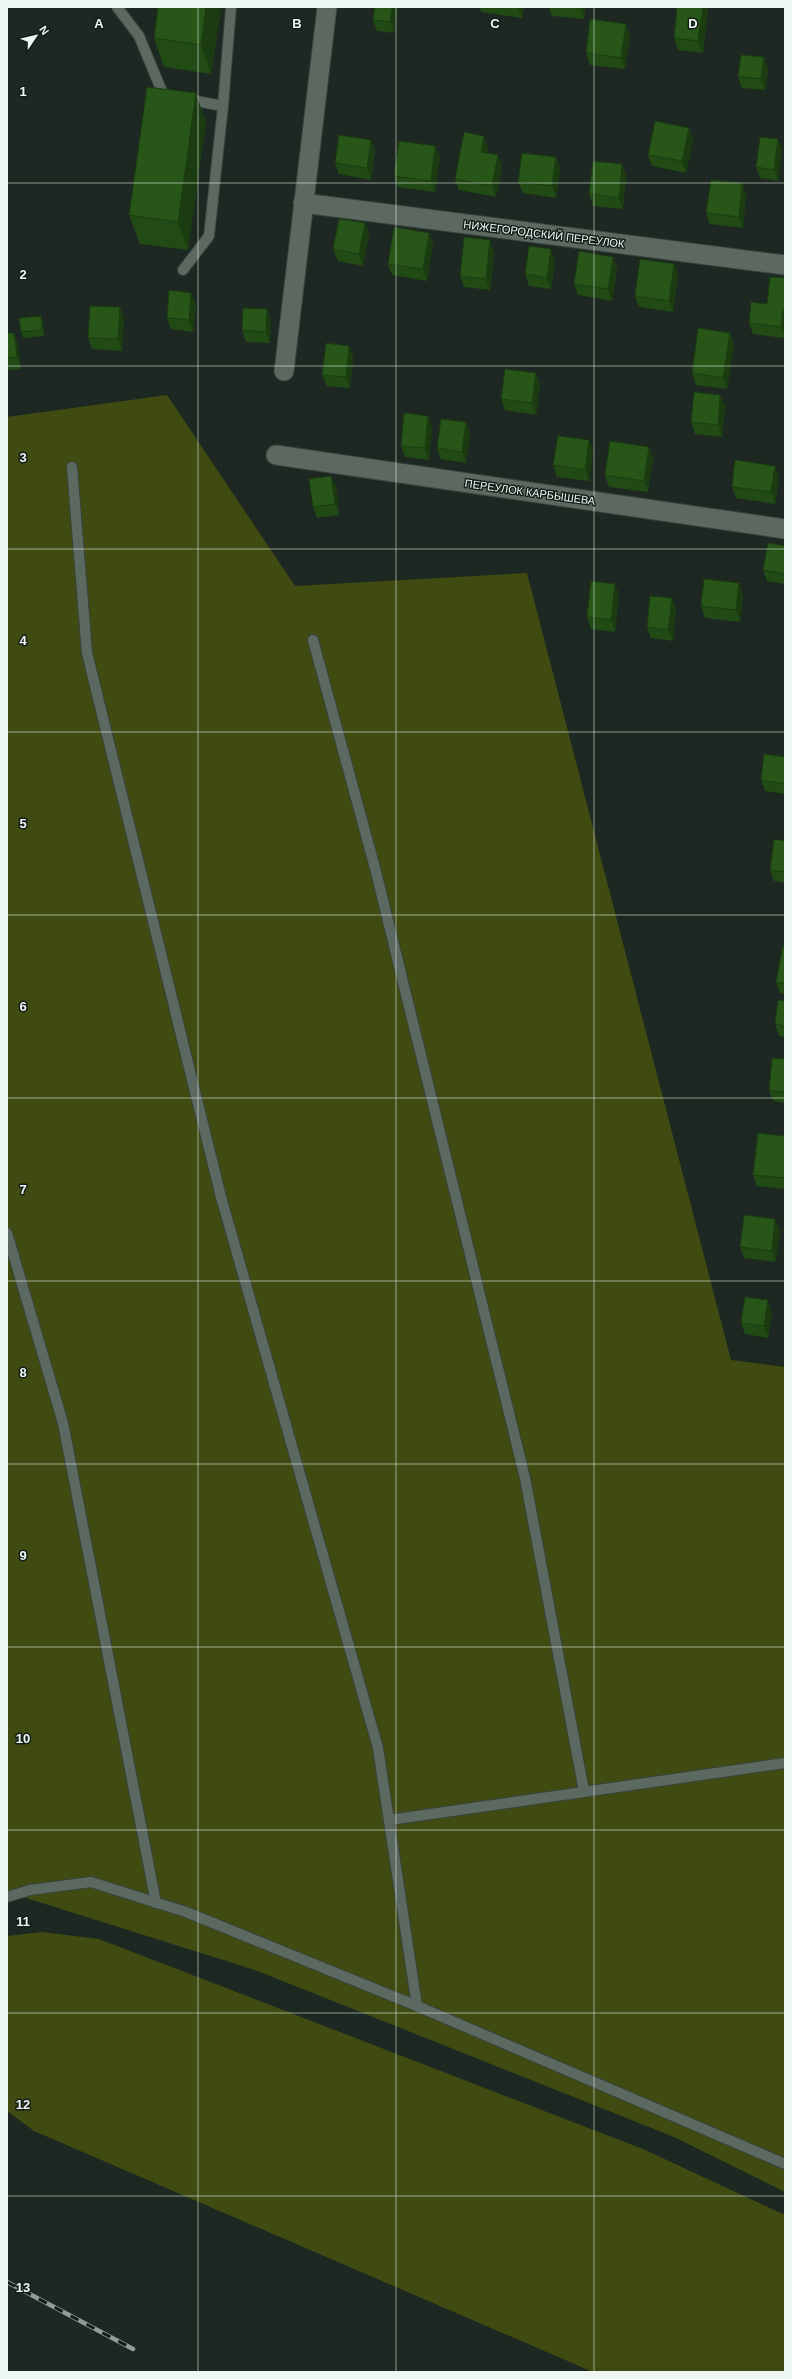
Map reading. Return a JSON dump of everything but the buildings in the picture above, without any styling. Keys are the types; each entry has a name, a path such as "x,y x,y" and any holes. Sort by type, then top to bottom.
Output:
{"street":[{"path":"284,371 303,203 328,7"},
{"name":"НИЖЕГОРОДСКИЙ ПЕРЕУЛОК","path":"303,203 785,265"},
{"name":"ПЕРЕУЛОК КАРБЫШЕВА","path":"276,455 785,529"}],"lane":[{"path":"117,7 139,36 163,94 223,106"},
{"path":"183,270 209,236 223,106 231,7"},
{"path":"72,467 87,653 221,1197 378,1748 417,2006"},
{"path":"313,640 376,868 525,1478 584,1791"},
{"path":"7,1233 63,1423 156,1903"},
{"path":"389,1820 785,1763"},
{"path":"7,1897 30,1890 91,1882 186,1912 417,2006 785,2164"}],"green space":[{"path":"167,395 295,586 527,573 731,1360 785,1367 785,2192 674,2137 255,1970 7,1892 7,417"},
{"path":"42,1932 99,1939 643,2149 785,2215 785,2372 593,2372 34,2131 7,2111 7,1936"}],"railway":[{"path":"7,2282 133,2349"}]}
